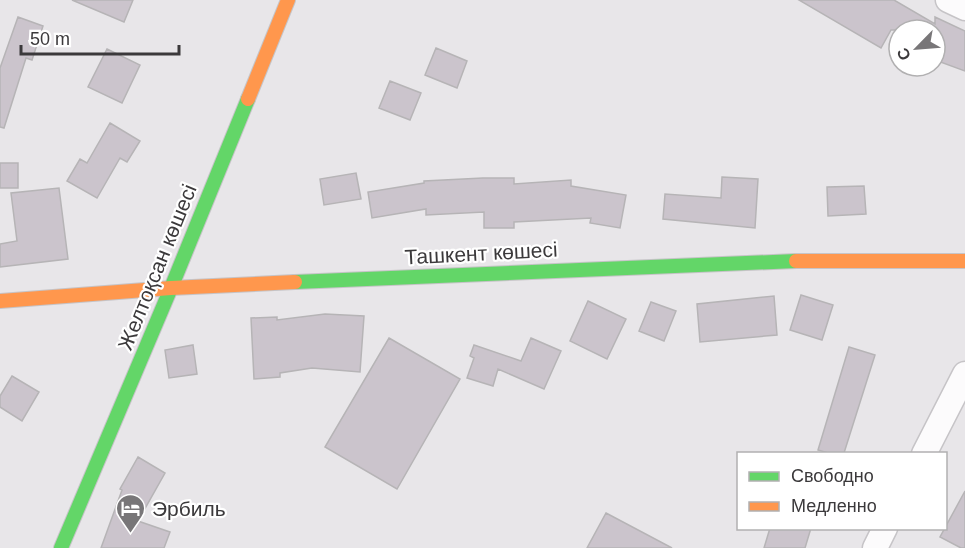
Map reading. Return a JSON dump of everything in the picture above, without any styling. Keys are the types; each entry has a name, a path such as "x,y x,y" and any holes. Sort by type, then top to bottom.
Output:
{"main road":[{"name":"Желтоқсан көшесі","path":"61,548 171,288 288,0"},
{"name":"Ташкент көшесі","path":"0,301 171,288 764,261 965,261"}],"street":[{"path":"948,0 965,8"},
{"path":"925,452 965,374"},
{"path":"875,548 884,530"}],"building":[{"path":"72,0 133,0 124,22"},
{"path":"799,0 894,0 925,18 887,18 887,37 881,48"},
{"path":"18,17 43,26 32,60 26,58 4,128 0,127 0,68"},
{"path":"947,23 965,31 965,71 947,64"},
{"path":"436,48 467,61 457,88 425,75"},
{"path":"107,49 140,65 122,103 88,87"},
{"path":"390,81 421,93 410,120 379,108"},
{"path":"110,123 140,141 127,162 120,158 97,198 67,181 80,159 87,163"},
{"path":"0,163 18,163 18,188 0,188"},
{"path":"356,173 361,199 324,205 320,179"},
{"path":"722,177 758,179 755,228 663,219 665,194 721,198"},
{"path":"514,178 514,184 571,180 571,186 626,195 620,228 590,223 591,218 514,222 514,228 484,228 484,212 426,215 426,209 372,218 368,192 424,183 424,181"},
{"path":"864,186 866,214 828,216 827,187"},
{"path":"59,188 68,259 0,267 0,244 17,241 11,193"},
{"path":"801,295 833,305 822,340 790,330"},
{"path":"774,296 777,335 700,342 697,304"},
{"path":"588,301 626,319 607,359 570,341"},
{"path":"651,302 676,311 664,341 639,331"},
{"path":"325,314 364,316 360,372 312,368 280,373 280,377 254,379 251,318 277,317 277,320"},
{"path":"389,338 460,379 397,489 325,447"},
{"path":"531,338 561,351 544,389 498,369 493,386 467,378 474,358 470,356 474,345 521,361"},
{"path":"193,345 197,374 169,378 165,350"},
{"path":"849,347 875,355 844,452 818,450"},
{"path":"12,376 39,392 22,421 0,407 0,396"},
{"path":"138,457 165,473 138,521 170,532 164,548 101,548 122,490 120,489"},
{"path":"965,491 965,548 940,537 944,530 947,530 947,524"},
{"path":"606,513 672,548 587,548"},
{"path":"769,530 810,530 805,548 764,548"}],"traffic: fast":[{"path":"61,548 248,99"},
{"path":"295,282 796,261"}],"traffic: slow":[{"path":"248,99 288,0"},
{"path":"796,261 965,261"},
{"path":"0,301 171,288 295,282"}],"place":[{"name":"Эрбиль","path":"131,534"}]}
